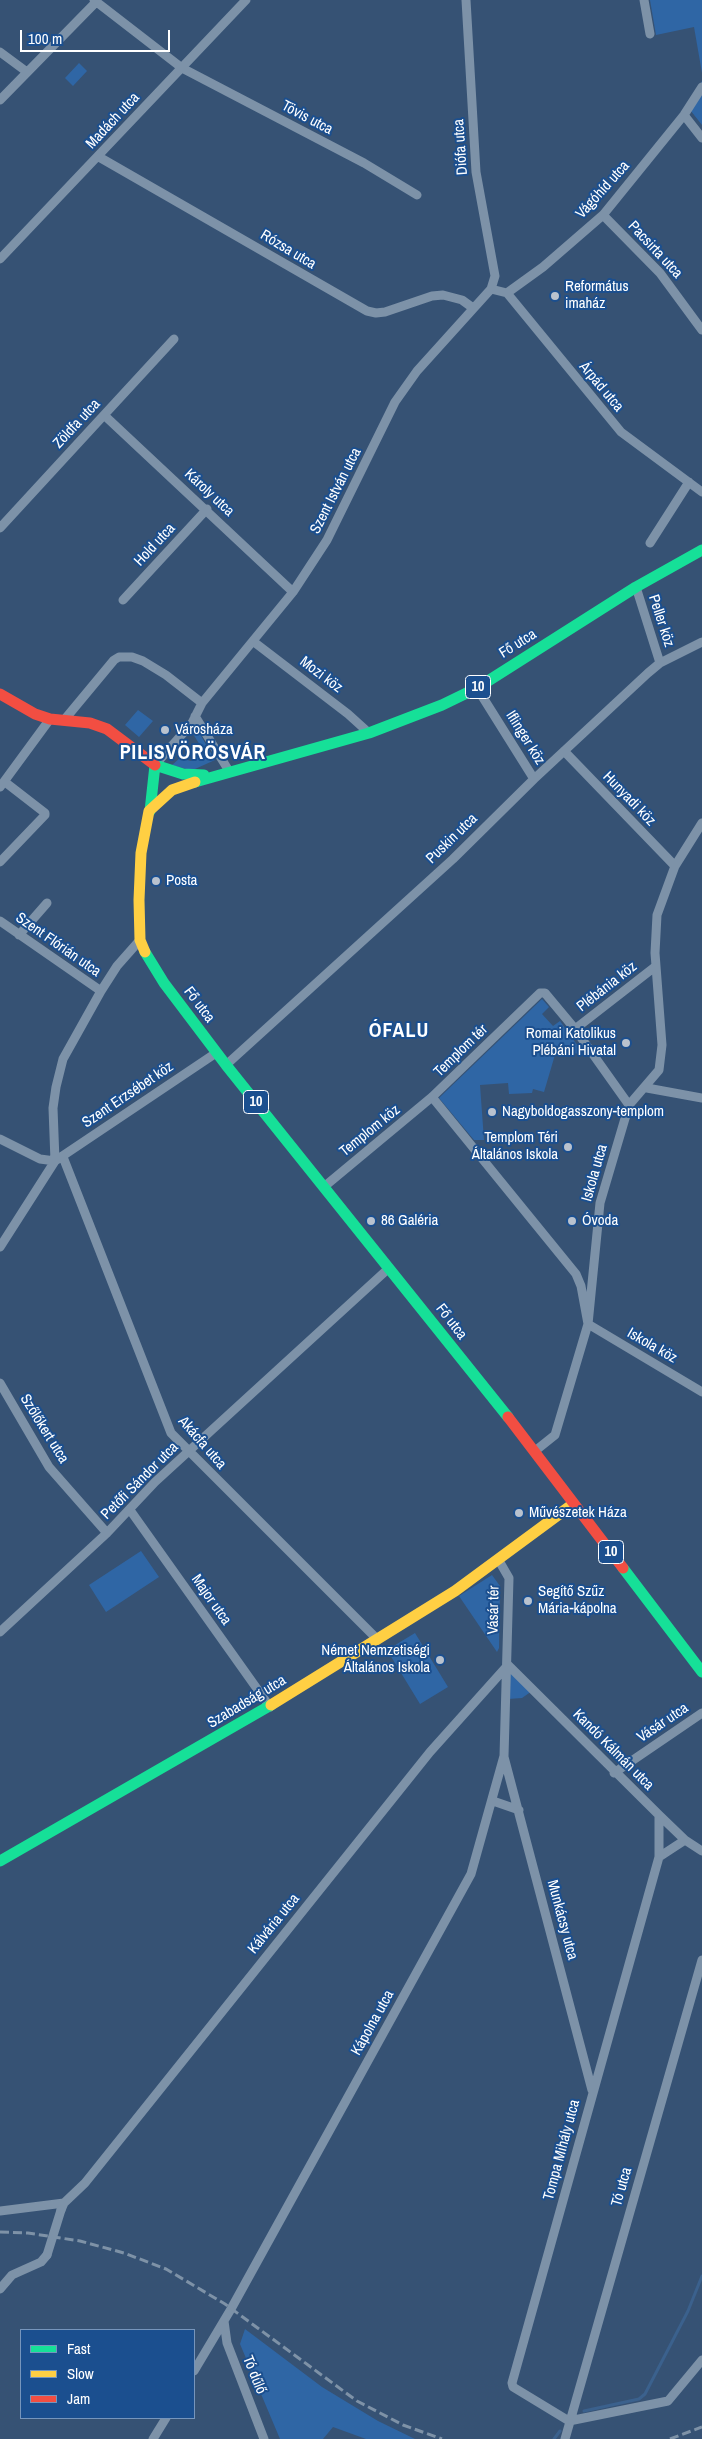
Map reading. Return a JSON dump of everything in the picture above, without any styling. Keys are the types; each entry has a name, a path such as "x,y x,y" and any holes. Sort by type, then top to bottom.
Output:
{"main road":[{"name":"Fő utca","path":"702,550 636,587 477,688 420,714 369,733 224,772 172,790 150,811 141,853 139,900 140,940 151,965 216,1053 325,1186 535,1451 702,1672"},
{"path":"0,694 35,714 50,718 90,723 106,729 157,768 188,775 224,772"},
{"path":"157,768 161,784 172,790"},
{"path":"150,811 157,768"},
{"path":"499,1558 574,1504"},
{"name":"Szabadság utca","path":"0,1861 270,1707 455,1591 499,1558"}],"street":[{"name":"Madách utca","path":"0,259 246,0"},
{"name":"Diófa utca","path":"466,0 476,172 494,276 491,289"},
{"path":"644,0 650,34"},
{"name":"Tövis utca","path":"95,1 182,68 364,163 417,195"},
{"path":"0,100 95,1"},
{"path":"0,52 27,72"},
{"name":"Vágóhíd utca","path":"507,293 543,267 603,216 684,115 702,87"},
{"path":"684,115 702,138"},
{"name":"Rózsa utca","path":"99,156 367,311 385,312 432,296 443,295 462,300 473,308"},
{"name":"Pacsirta utca","path":"603,216 660,273 702,330"},
{"path":"491,289 507,293"},
{"name":"Szent István utca","path":"157,768 195,716 202,703 254,642 293,592 327,540 395,402 417,371 491,289"},
{"name":"Árpád utca","path":"507,293 621,432 702,492"},
{"name":"Zöldfa utca","path":"0,528 174,339"},
{"name":"Károly utca","path":"104,415 207,509 293,592"},
{"path":"650,543 689,482"},
{"name":"Hold utca","path":"123,600 207,509"},
{"name":"Peller köz","path":"636,587 660,663"},
{"name":"Puskin utca","path":"226,1065 453,858 534,779 660,663 700,641"},
{"name":"Mozi köz","path":"254,642 348,714 369,733"},
{"path":"66,719 114,660 120,657 132,657 143,661 166,675 202,703"},
{"name":"Iflinger köz","path":"477,688 534,779"},
{"path":"195,716 224,772"},
{"path":"0,862 45,815 45,813 3,784 50,718"},
{"name":"Hunyadi köz","path":"564,751 675,866"},
{"name":"Iskola utca","path":"535,1451 555,1435 588,1324 600,1203 629,1105 636,1095 646,1088 659,1070 662,1057 662,1023 656,966 657,915 675,866 702,823"},
{"path":"19,935 47,904"},
{"name":"Szent Flórián utca","path":"0,921 101,991"},
{"path":"0,1247 59,1159 53,1108 59,1071 70,1044 101,991 118,966 140,940"},
{"name":"Plébánia köz","path":"575,1029 656,966"},
{"name":"Templom tér","path":"588,1324 581,1286 576,1274 432,1097 540,993 545,993 575,1029 629,1105"},
{"name":"Szent Erzsébet köz","path":"59,1159 93,1134 216,1053"},
{"path":"646,1088 702,1098"},
{"name":"Templom köz","path":"325,1186 432,1097"},
{"path":"0,1139 40,1159 59,1159"},
{"name":"Akácfa utca","path":"59,1159 171,1433 377,1639"},
{"name":"Petőfi Sándor utca","path":"0,1632 49,1590 130,1510 155,1482 389,1268"},
{"name":"Iskola köz","path":"588,1324 702,1392"},
{"name":"Szőlőkert utca","path":"0,1383 49,1467 107,1533"},
{"name":"Major utca","path":"130,1510 270,1707"},
{"name":"Vásár tér","path":"499,1558 509,1578 508,1665"},
{"name":"Kápolna utca","path":"195,2369 224,2321 471,1874 493,1801 504,1756 508,1665"},
{"name":"Kandó Kálmán utca","path":"508,1665 614,1773 686,1840 702,1851"},
{"name":"Kálvária utca","path":"0,2289 12,2276 41,2262 47,2255 63,2206 85,2183 430,1752 508,1665"},
{"name":"Vásár utca","path":"614,1773 702,1712"},
{"name":"Munkácsy utca","path":"504,1756 593,2092"},
{"path":"493,1801 519,1810"},
{"name":"Tompa Mihály utca","path":"569,2421 514,2387 512,2383 659,1857 659,1815"},
{"path":"659,1857 686,1840"},
{"name":"Tó utca","path":"565,2439 702,1960"},
{"path":"0,2211 63,2206"},
{"name":"Tó dűlő","path":"224,2321 227,2343 264,2439"},
{"path":"569,2421 668,2401 702,2360"},
{"path":"153,2439 165,2419"}],"shaded area":[{"path":"650,0 702,0 702,73 694,27 656,35"},
{"path":"79,63 87,71 73,86 65,78"},
{"path":"702,81 702,125 687,106"},
{"path":"138,710 153,721 139,737 125,725"},
{"path":"197,729 215,760 195,769 186,769 172,765 180,758 191,761 199,755 200,745 193,734"},
{"path":"542,999 549,1007 542,1014 553,1026 560,1021 585,1056 557,1048 544,1092 533,1089 532,1093 509,1094 508,1083 480,1085 484,1140 474,1140 439,1098"},
{"path":"141,1551 159,1577 106,1612 89,1585"},
{"path":"492,1575 500,1586 499,1648 497,1652 459,1596"},
{"path":"415,1633 448,1687 420,1704 387,1650"},
{"path":"509,1671 532,1691 522,1698 508,1699"},
{"path":"245,2329 322,2387 378,2421 415,2439 366,2439 333,2427 323,2439 280,2439 240,2344"}],"waterway":[{"path":"584,2411 639,2399 645,2394 688,2311 702,2276"},
{"path":"554,2439 560,2431"}],"railway":[{"path":"0,2232 28,2233 80,2241 124,2253 166,2269 225,2304 357,2401 403,2425 442,2439"},
{"path":"670,2439 702,2427"}],"traffic: fast":[{"path":"195,782 369,733 442,705 477,688 636,587 702,550"},
{"path":"150,811 155,765 183,774 204,775"},
{"path":"145,952 164,983 226,1065 508,1417"},
{"path":"623,1568 702,1672"},
{"path":"0,1861 271,1705"}],"traffic: slow":[{"path":"145,952 140,940 139,900 141,853 149,811 172,790 195,782"},
{"path":"271,1705 455,1591 573,1504"}],"traffic: jam":[{"path":"0,694 35,714 50,719 90,723 107,729 155,765"},
{"path":"508,1417 623,1568"}],"place":[{"name":"Református imaház","path":"555,296"},
{"name":"Városháza","path":"165,730"},
{"name":"Posta","path":"156,881"},
{"name":"Romai Katolikus Plébáni Hivatal","path":"626,1043"},
{"name":"Nagyboldogasszony-templom","path":"492,1112"},
{"name":"Templom Téri Általános Iskola","path":"568,1147"},
{"name":"86 Galéria","path":"371,1221"},
{"name":"Óvoda","path":"572,1221"},
{"name":"Művészetek Háza","path":"519,1513"},
{"name":"Segítő Szűz Mária-kápolna","path":"528,1601"},
{"name":"Német Nemzetiségi Általános Iskola","path":"440,1660"}],"district":[{"name":"PILISVÖRÖSVÁR","path":"193,754"},
{"name":"ÓFALU","path":"399,1032"}]}
